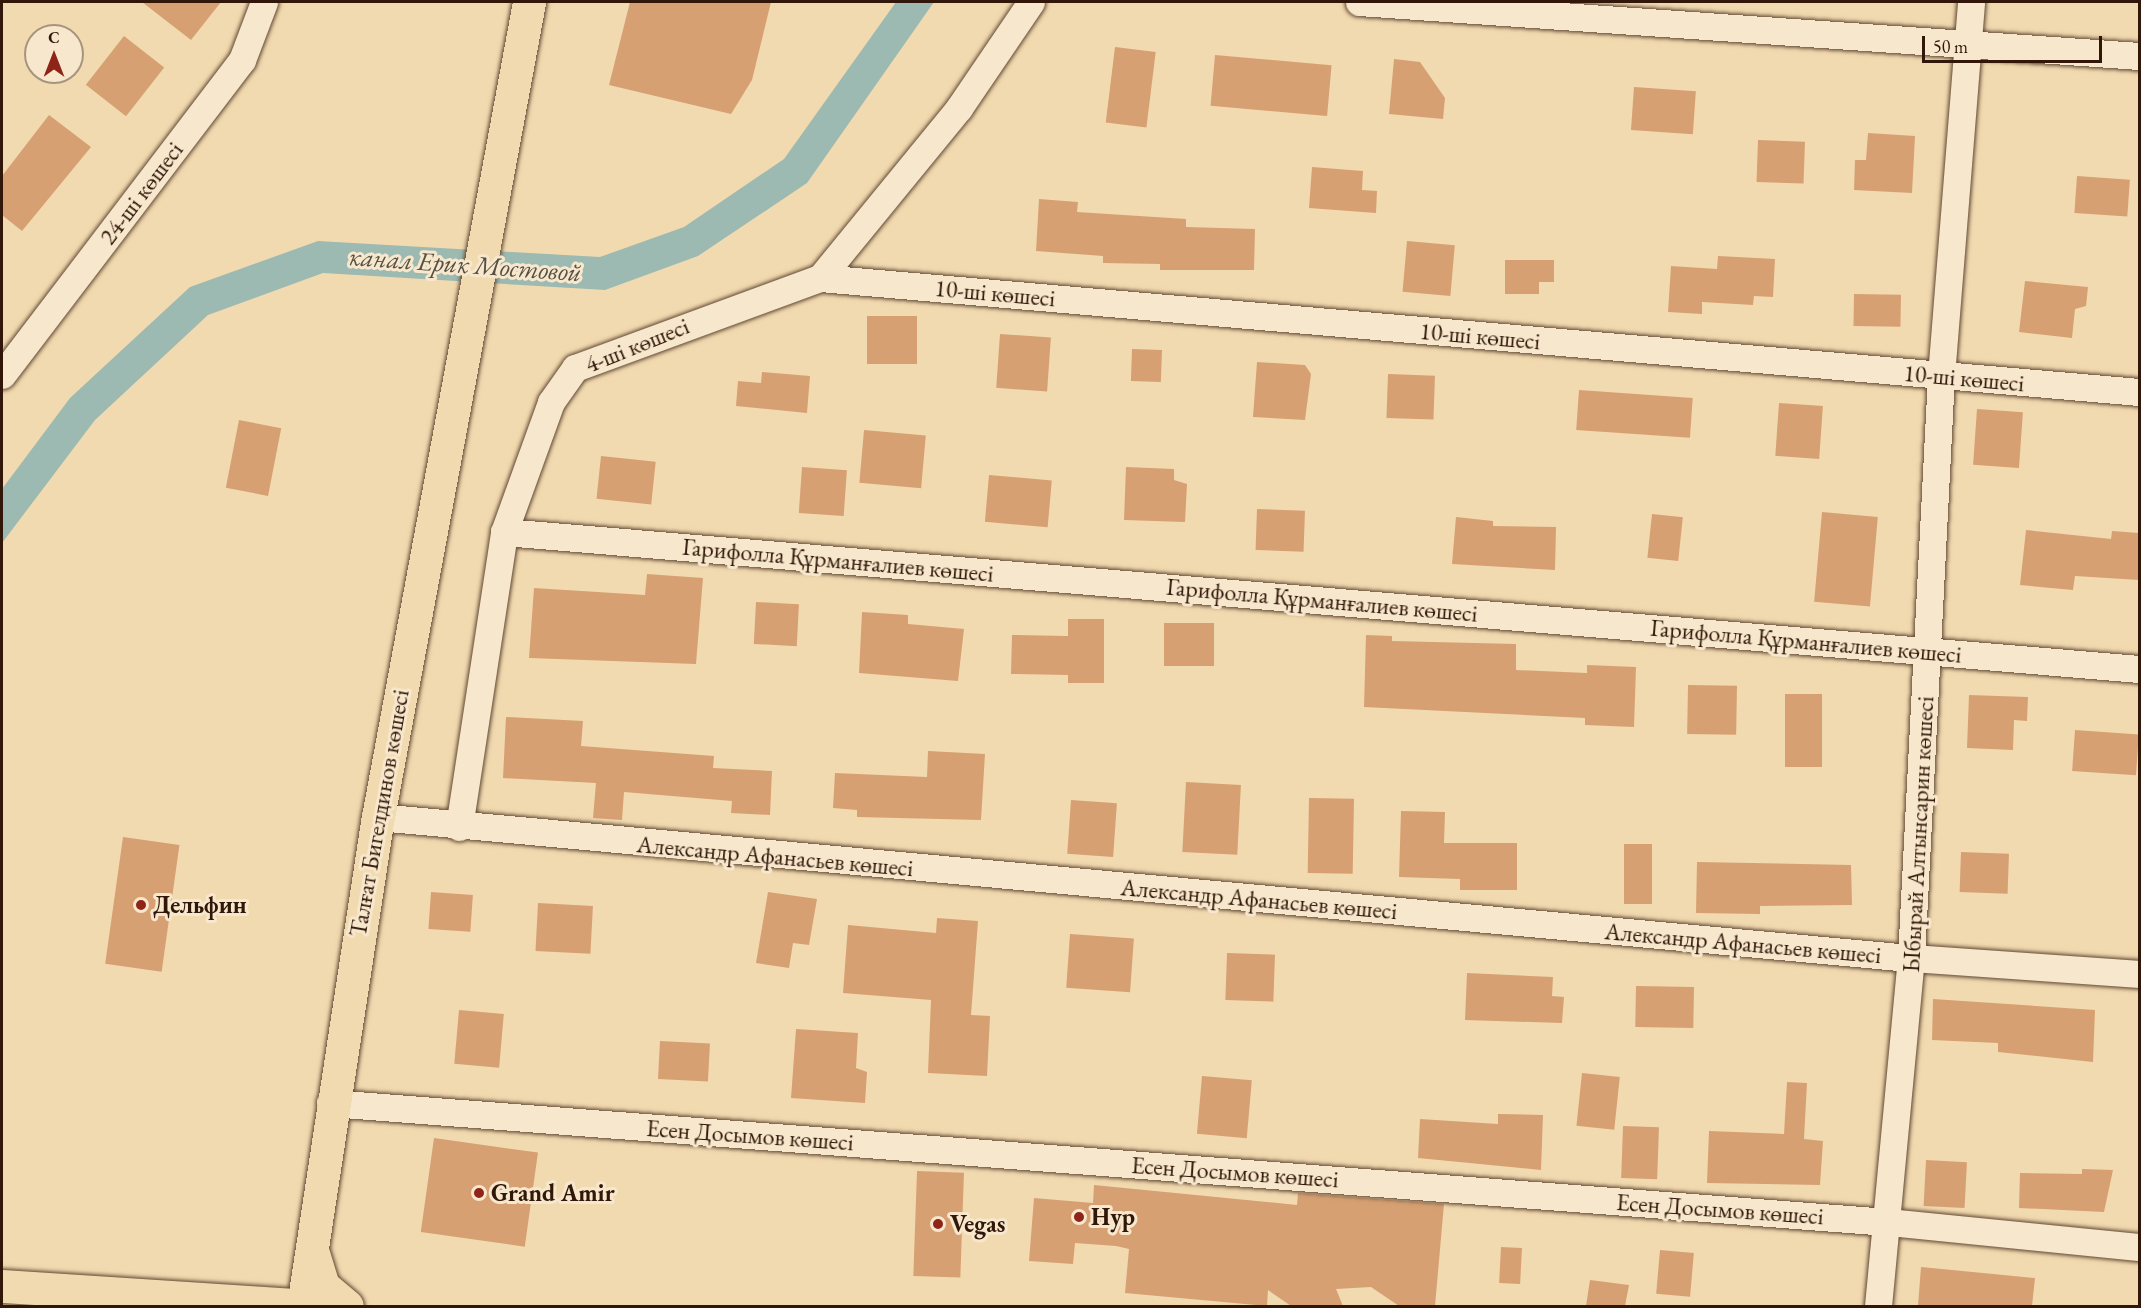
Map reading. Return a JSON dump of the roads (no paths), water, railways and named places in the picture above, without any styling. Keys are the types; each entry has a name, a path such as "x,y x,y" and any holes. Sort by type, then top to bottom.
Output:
{"main road":[{"name":"Талғат Бигелдинов көшесі","path":"303,1306 330,1103 378,817 529,2"},
{"path":"227,1301 278,1285 294,1273 311,1243"},
{"path":"311,1243 323,1286 347,1306"},
{"path":"2,1286 308,1306"}],"street":[{"name":"24-ші көшесі","path":"2,375 242,60 264,2"},
{"path":"820,278 959,108 1031,2"},
{"path":"1359,2 1965,42 2139,56"},
{"name":"Ыбырай Алтынсарин көшесі","path":"1878,1306 1911,958 1929,651 1941,376 1965,42 1971,2"},
{"name":"10-ші көшесі","path":"820,278 2139,392"},
{"name":"4-ші көшесі","path":"459,827 504,532 552,402 575,368 820,278"},
{"name":"Гарифолла Құрманғалиев көшесі","path":"504,532 2139,669"},
{"name":"Александр Афанасьев көшесі","path":"378,817 459,827 1911,958 2139,974"},
{"name":"Есен Досымов көшесі","path":"330,1103 1887,1222 2139,1247"}],"water":[{"name":"канал Ерик Мостовой","path":"896,2 934,2 807,183 698,256 605,290 323,273 208,315 95,420 2,543 2,489 70,398 190,287 318,241 600,257 684,227 784,159"}],"place":[{"name":"Дельфин","path":"141,905"},
{"name":"Grand Amir","path":"479,1193"},
{"name":"Нур","path":"1079,1217"},
{"name":"Vegas","path":"938,1224"}]}
